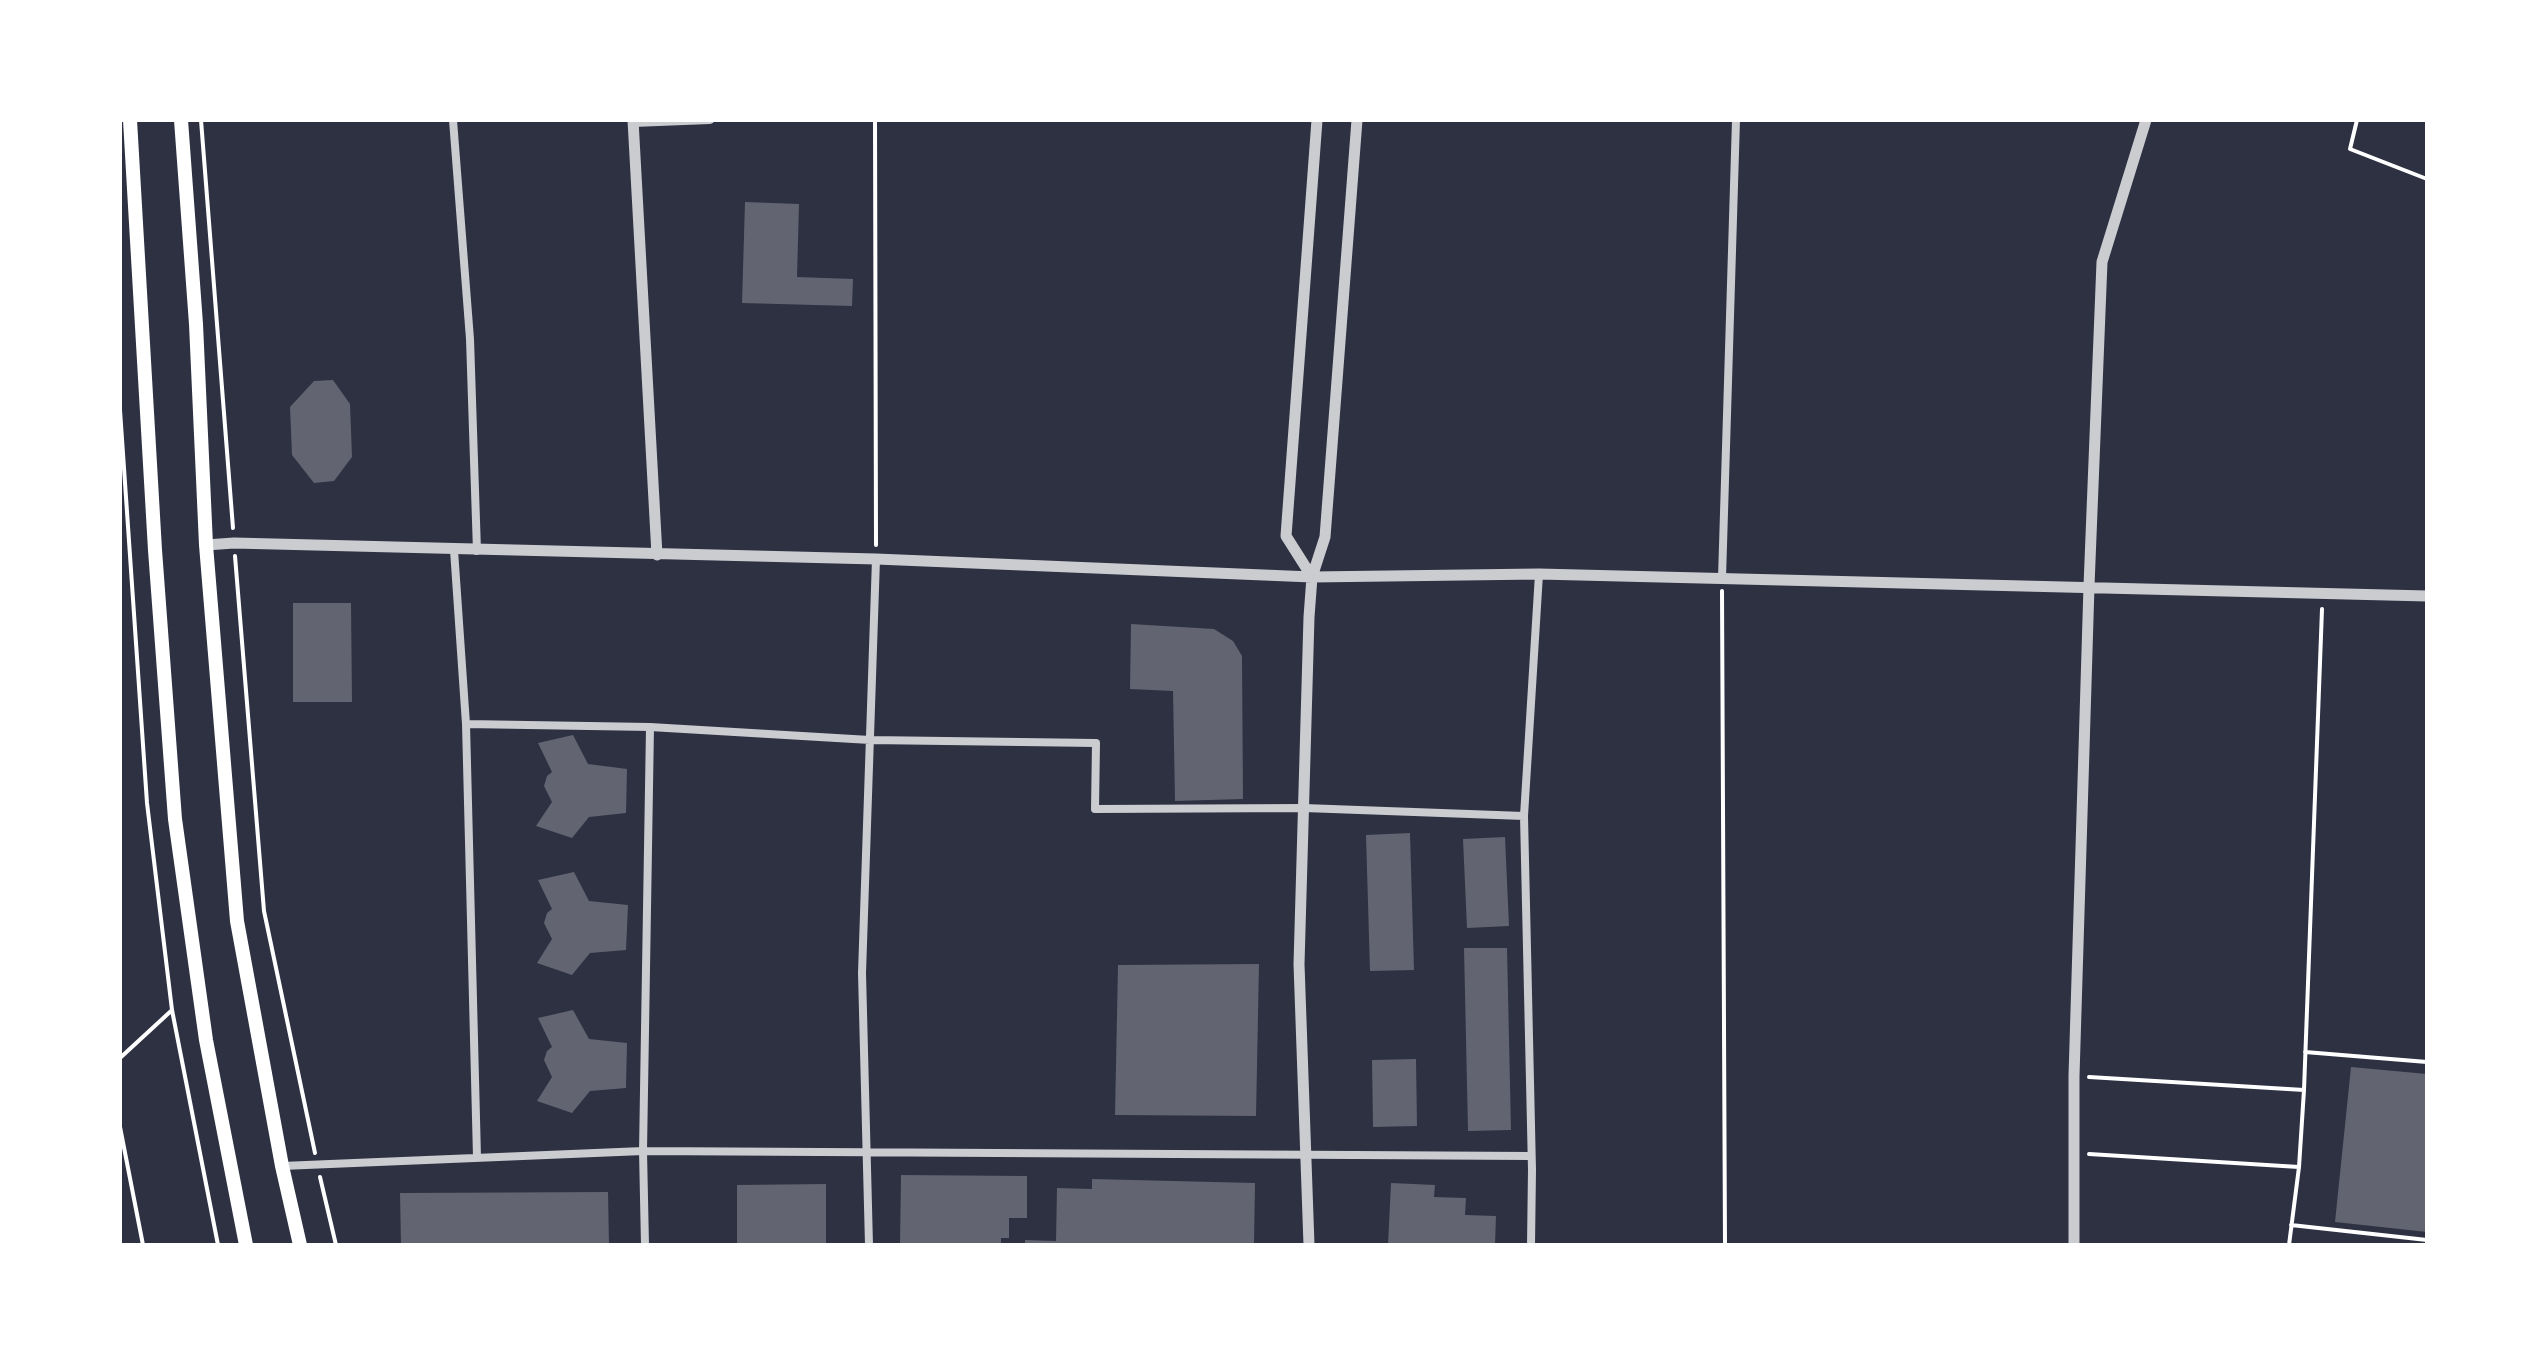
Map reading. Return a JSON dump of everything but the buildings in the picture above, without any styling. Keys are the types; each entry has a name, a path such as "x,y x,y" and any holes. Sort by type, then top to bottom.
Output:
{"main road":[{"path":"130,120 155,550 175,819 206,1040 246,1245"},
{"path":"181,120 196,324 206,545 237,921 282,1166 300,1245"}],"street":[{"path":"453,120 470,339 477,551"},
{"path":"657,555 633,121 710,120"},
{"path":"1312,577 1286,536 1317,120"},
{"path":"1309,1245 1299,964 1312,577 1325,537 1357,120"},
{"path":"1722,578 1736,120"},
{"path":"2074,1245 2074,1076 2102,262 2146,120"},
{"path":"206,545 234,543 876,559 1312,577 1539,574 2427,596"},
{"path":"454,550 466,724 477,1157"},
{"path":"869,1245 862,973 876,559"},
{"path":"1531,1245 1524,816 1539,574"},
{"path":"466,724 650,727 870,740 1096,743 1095,809 1304,808 1524,816"},
{"path":"645,1245 643,1151 650,727"},
{"path":"282,1166 643,1151 1531,1156"}],"path":[{"path":"201,120 264,911 336,1245"},
{"path":"875,120 876,559"},
{"path":"2357,120 2350,149 2427,179"},
{"path":"1722,578 1725,1245"},
{"path":"2289,1245 2299,1167 2304,1090 2323,593"},
{"path":"120,1058 172,1010"},
{"path":"2305,1052 2427,1062"},
{"path":"2074,1076 2304,1090"},
{"path":"120,1127 143,1245"},
{"path":"2074,1153 2299,1167"},
{"path":"2291,1225 2427,1240"}]}
